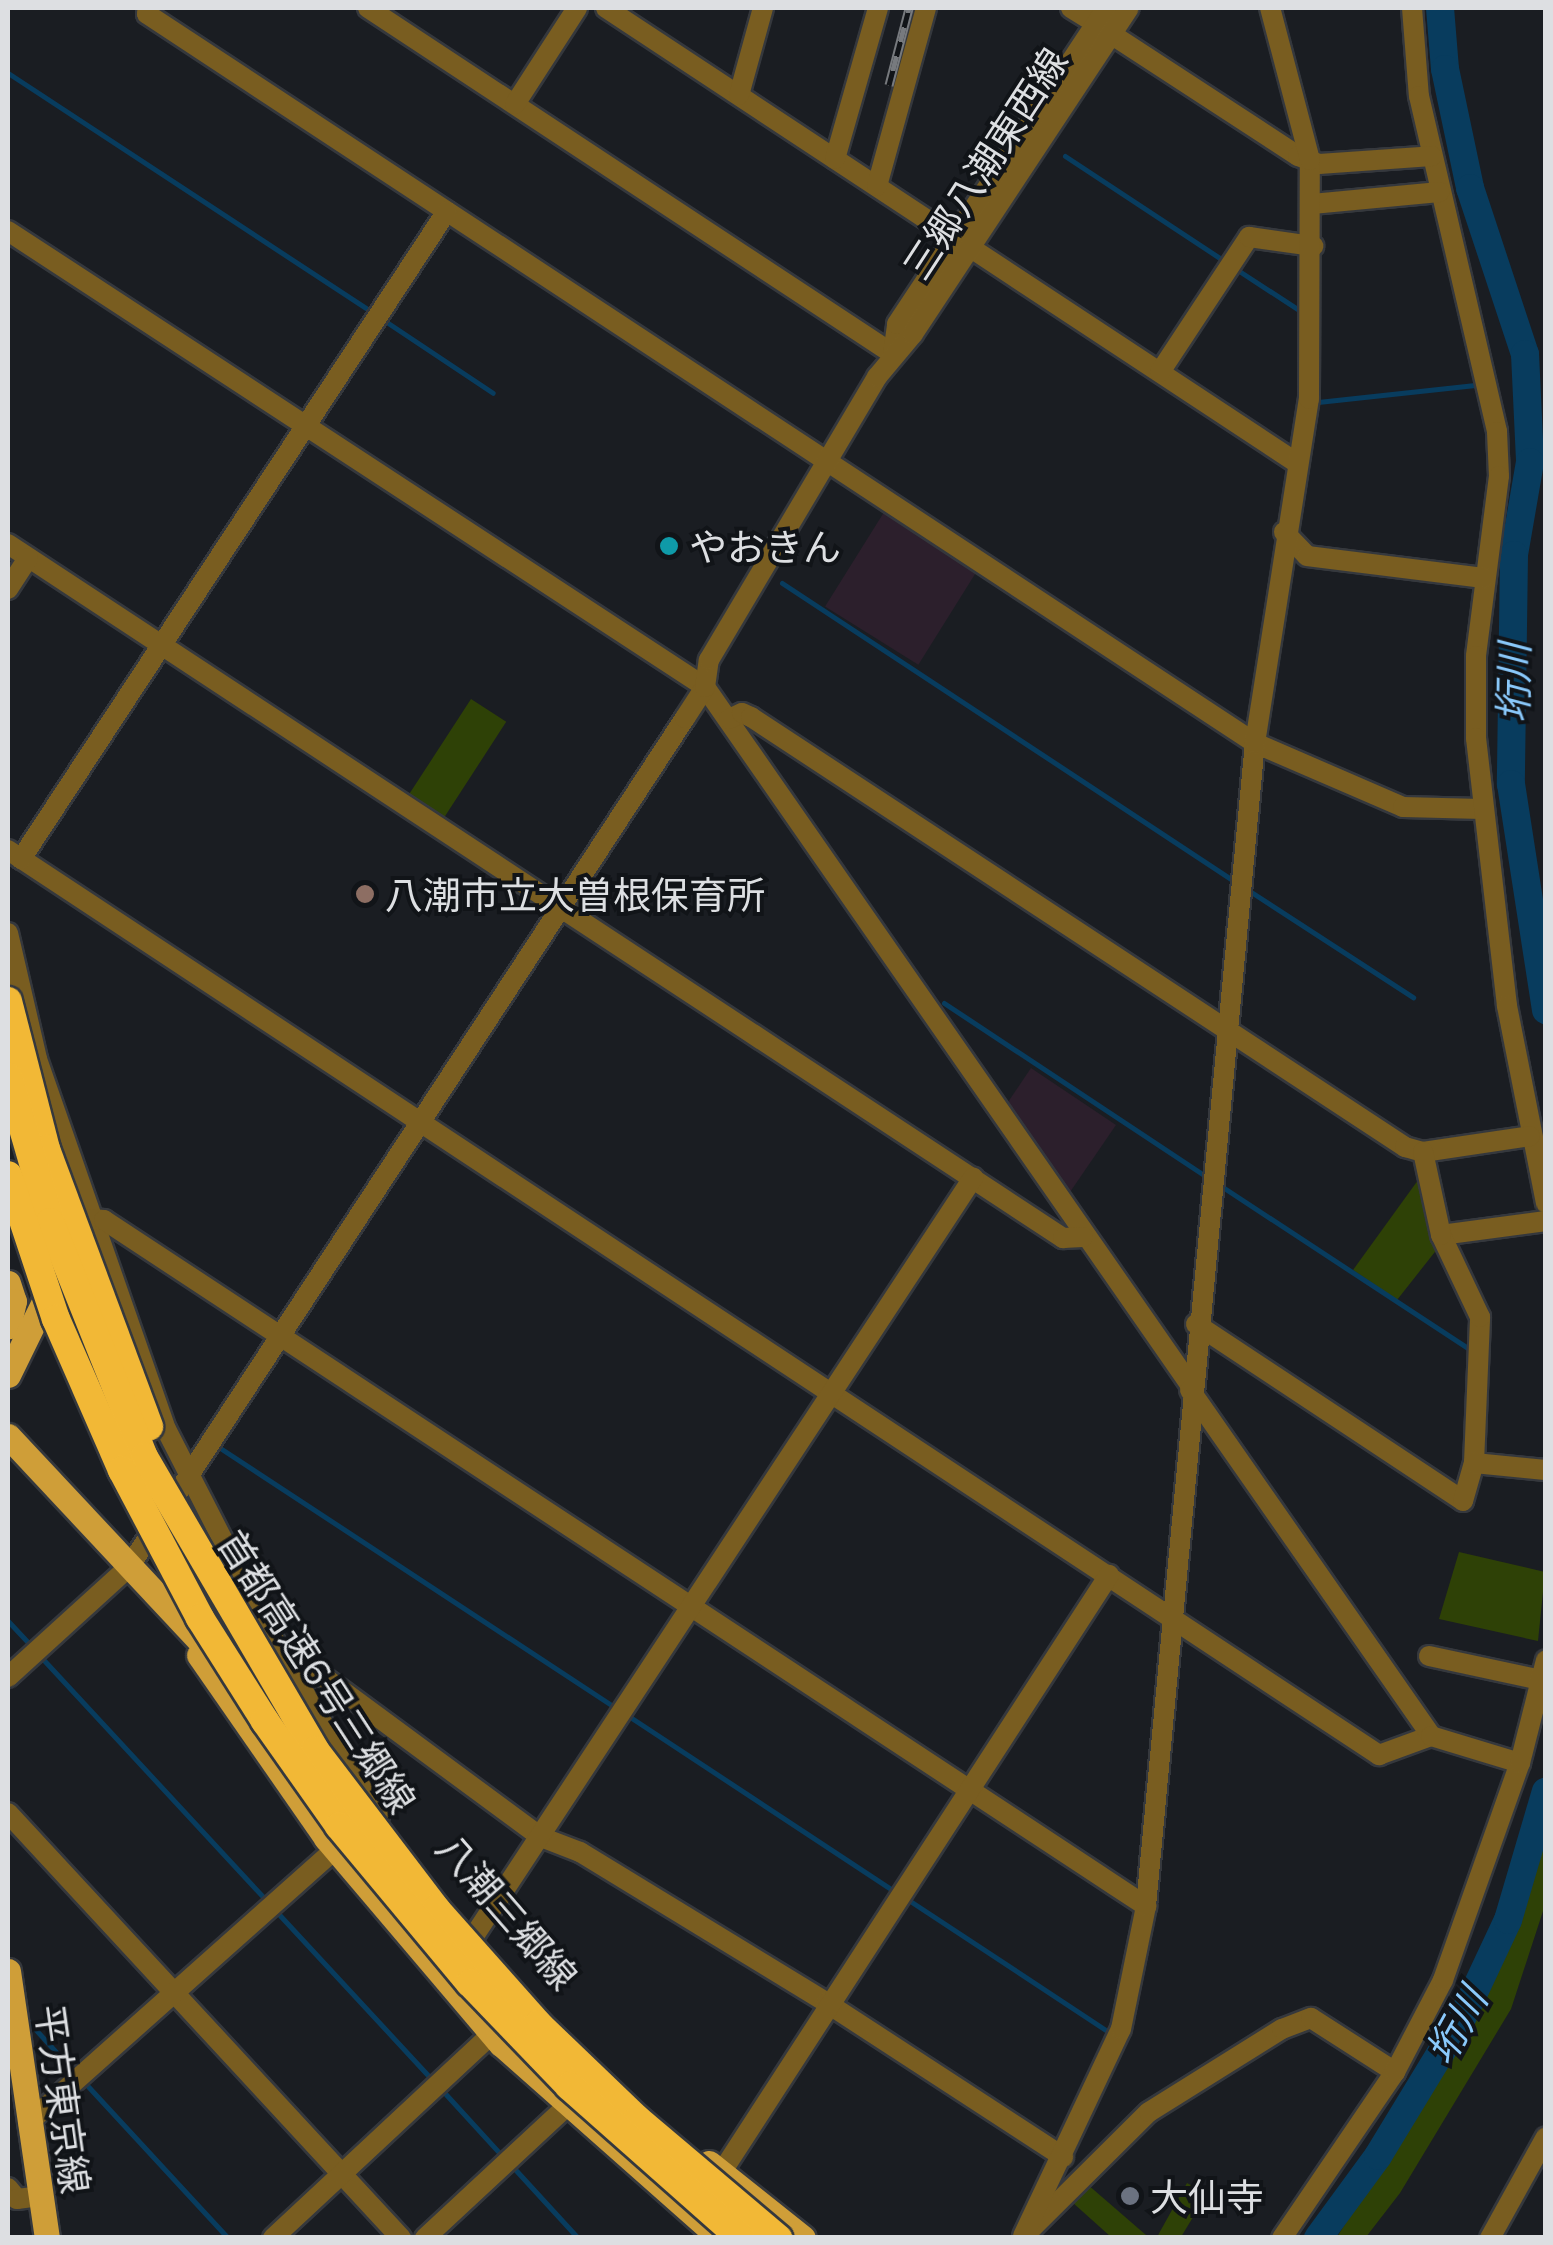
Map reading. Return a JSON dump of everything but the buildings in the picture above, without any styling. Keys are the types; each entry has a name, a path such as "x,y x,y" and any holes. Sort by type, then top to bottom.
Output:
{"highway":[{"path":"11,989 46,1149 146,1420 240,1610 297,1702 315,1750"},
{"name":"首都高速6号三郷線","path":"8,1077 50,1222 144,1457 315,1750 436,1909 538,2024 638,2119 778,2238"},
{"name":"首都高速6号三郷線","path":"8,1176 88,1396 186,1617 418,1925 569,2086 741,2238"},
{"path":"8,1227 118,1494 186,1617"}],"main road":[{"path":"8,1042 60,1224 58,1270 8,1375"},
{"path":"8,1283 14,1302 8,1326"},
{"name":"八潮三郷線","path":"8,1436 130,1566 186,1617 380,1818 474,1936 601,2070 803,2238"},
{"name":"八潮三郷線","path":"186,1617 336,1849 492,2034 720,2238"},
{"name":"平方東京線","path":"8,1971 47,2238"}],"street":[{"path":"148,8 147,14 1255,743 1403,807 1482,810"},
{"path":"368,8 893,354"},
{"path":"514,104 577,8"},
{"path":"606,8 1296,462"},
{"path":"739,95 763,8"},
{"path":"836,159 878,8"},
{"path":"877,186 926,8"},
{"path":"1072,8 1104,22 1310,160 1432,156"},
{"name":"三郷八潮東西線","path":"8,1677 130,1566 705,687 708,660 827,458 1104,22 1129,8"},
{"path":"1022,2237 1121,2029 1146,1906 1196,1324 1255,743 1284,532 1309,399 1314,246 1310,160 1270,8"},
{"path":"1412,8 1413,64 1439,192 1497,432 1499,476 1484,578 1474,701 1482,810 1530,1136 1546,1203"},
{"path":"1312,204 1439,192"},
{"path":"447,211 162,644 14,854 1379,1755 1431,1736 1520,1762"},
{"path":"8,231 705,687 1431,1736"},
{"path":"1160,372 1249,237 1314,246"},
{"path":"1284,532 1307,556 1484,578"},
{"path":"8,544 1063,1238 1083,1238"},
{"path":"8,589 28,558"},
{"path":"729,719 742,712 751,716 1405,1147 1424,1152 1530,1136"},
{"path":"8,934 11,989 187,1476 282,1658 380,1818"},
{"path":"1196,1324 1463,1501 1474,1464 1480,1317 1441,1236 1424,1152"},
{"path":"474,1936 973,1178"},
{"path":"91,1219 104,1220 1146,1906"},
{"path":"1441,1236 1546,1221"},
{"path":"1474,1464 1546,1470"},
{"path":"721,2173 826,2003 1109,1575"},
{"path":"1282,2238 1394,2072 1469,1920 1520,1762 1543,1670 1429,1656"},
{"path":"282,1658 298,1658 541,1837 580,1852 826,2003 1063,2157"},
{"path":"8,1813 401,2238"},
{"path":"28,2123 178,1995 336,1849"},
{"path":"1022,2237 1052,2215 1150,2112 1282,2029 1311,2018 1394,2072"},
{"path":"273,2238 492,2034"},
{"path":"425,2238 601,2070"},
{"path":"1490,2238 1546,2138"},
{"path":"8,2188 17,2199 40,2196"}],"shaded area":[{"path":"886,509 979,567 918,665 825,607"},
{"path":"1031,1068 1116,1125 1068,1195 1006,1105"}],"green space":[{"path":"471,699 506,722 444,817 409,795"},
{"path":"1421,1176 1438,1248 1397,1300 1353,1270"},
{"path":"1459,1552 1545,1572 1538,1641 1439,1619"},
{"path":"1545,1825 1545,1905 1511,2009 1400,2193 1366,2237 1337,2237 1451,2050 1501,1953"},
{"path":"1187,2183 1207,2194 1181,2237 1157,2237"},
{"path":"1087,2184 1146,2235 1111,2237 1072,2202"}],"waterway":[{"name":"垳川","path":"1440,8 1445,69 1470,188 1525,354 1530,462 1514,555 1511,784 1546,1010"},
{"path":"8,73 373,313"},
{"path":"1065,156 1227,263"},
{"path":"380,295 432,214"},
{"path":"1236,269 1302,312"},
{"path":"382,319 493,393"},
{"path":"1318,402 1475,385"},
{"path":"782,583 1234,881"},
{"path":"1248,890 1413,997"},
{"path":"944,1003 1208,1178"},
{"path":"1218,1184 1472,1351"},
{"path":"217,1446 617,1709"},
{"path":"8,1621 33,1648"},
{"path":"40,1656 267,1901"},
{"path":"627,1715 897,1893"},
{"name":"垳川","path":"1318,2238 1378,2156 1462,2018 1508,1920 1546,1791"},
{"path":"907,1899 1109,2032"},
{"path":"274,1909 433,2081"},
{"path":"26,2019 76,2074"},
{"path":"84,2082 228,2238"},
{"path":"441,2089 504,2158"},
{"path":"512,2166 578,2238"}],"railway":[{"path":"889,85 909,8"}],"place":[{"name":"やおきん","path":"669,546"},
{"name":"八潮市立大曽根保育所","path":"365,894"},
{"name":"大仙寺","path":"1130,2196"}]}
